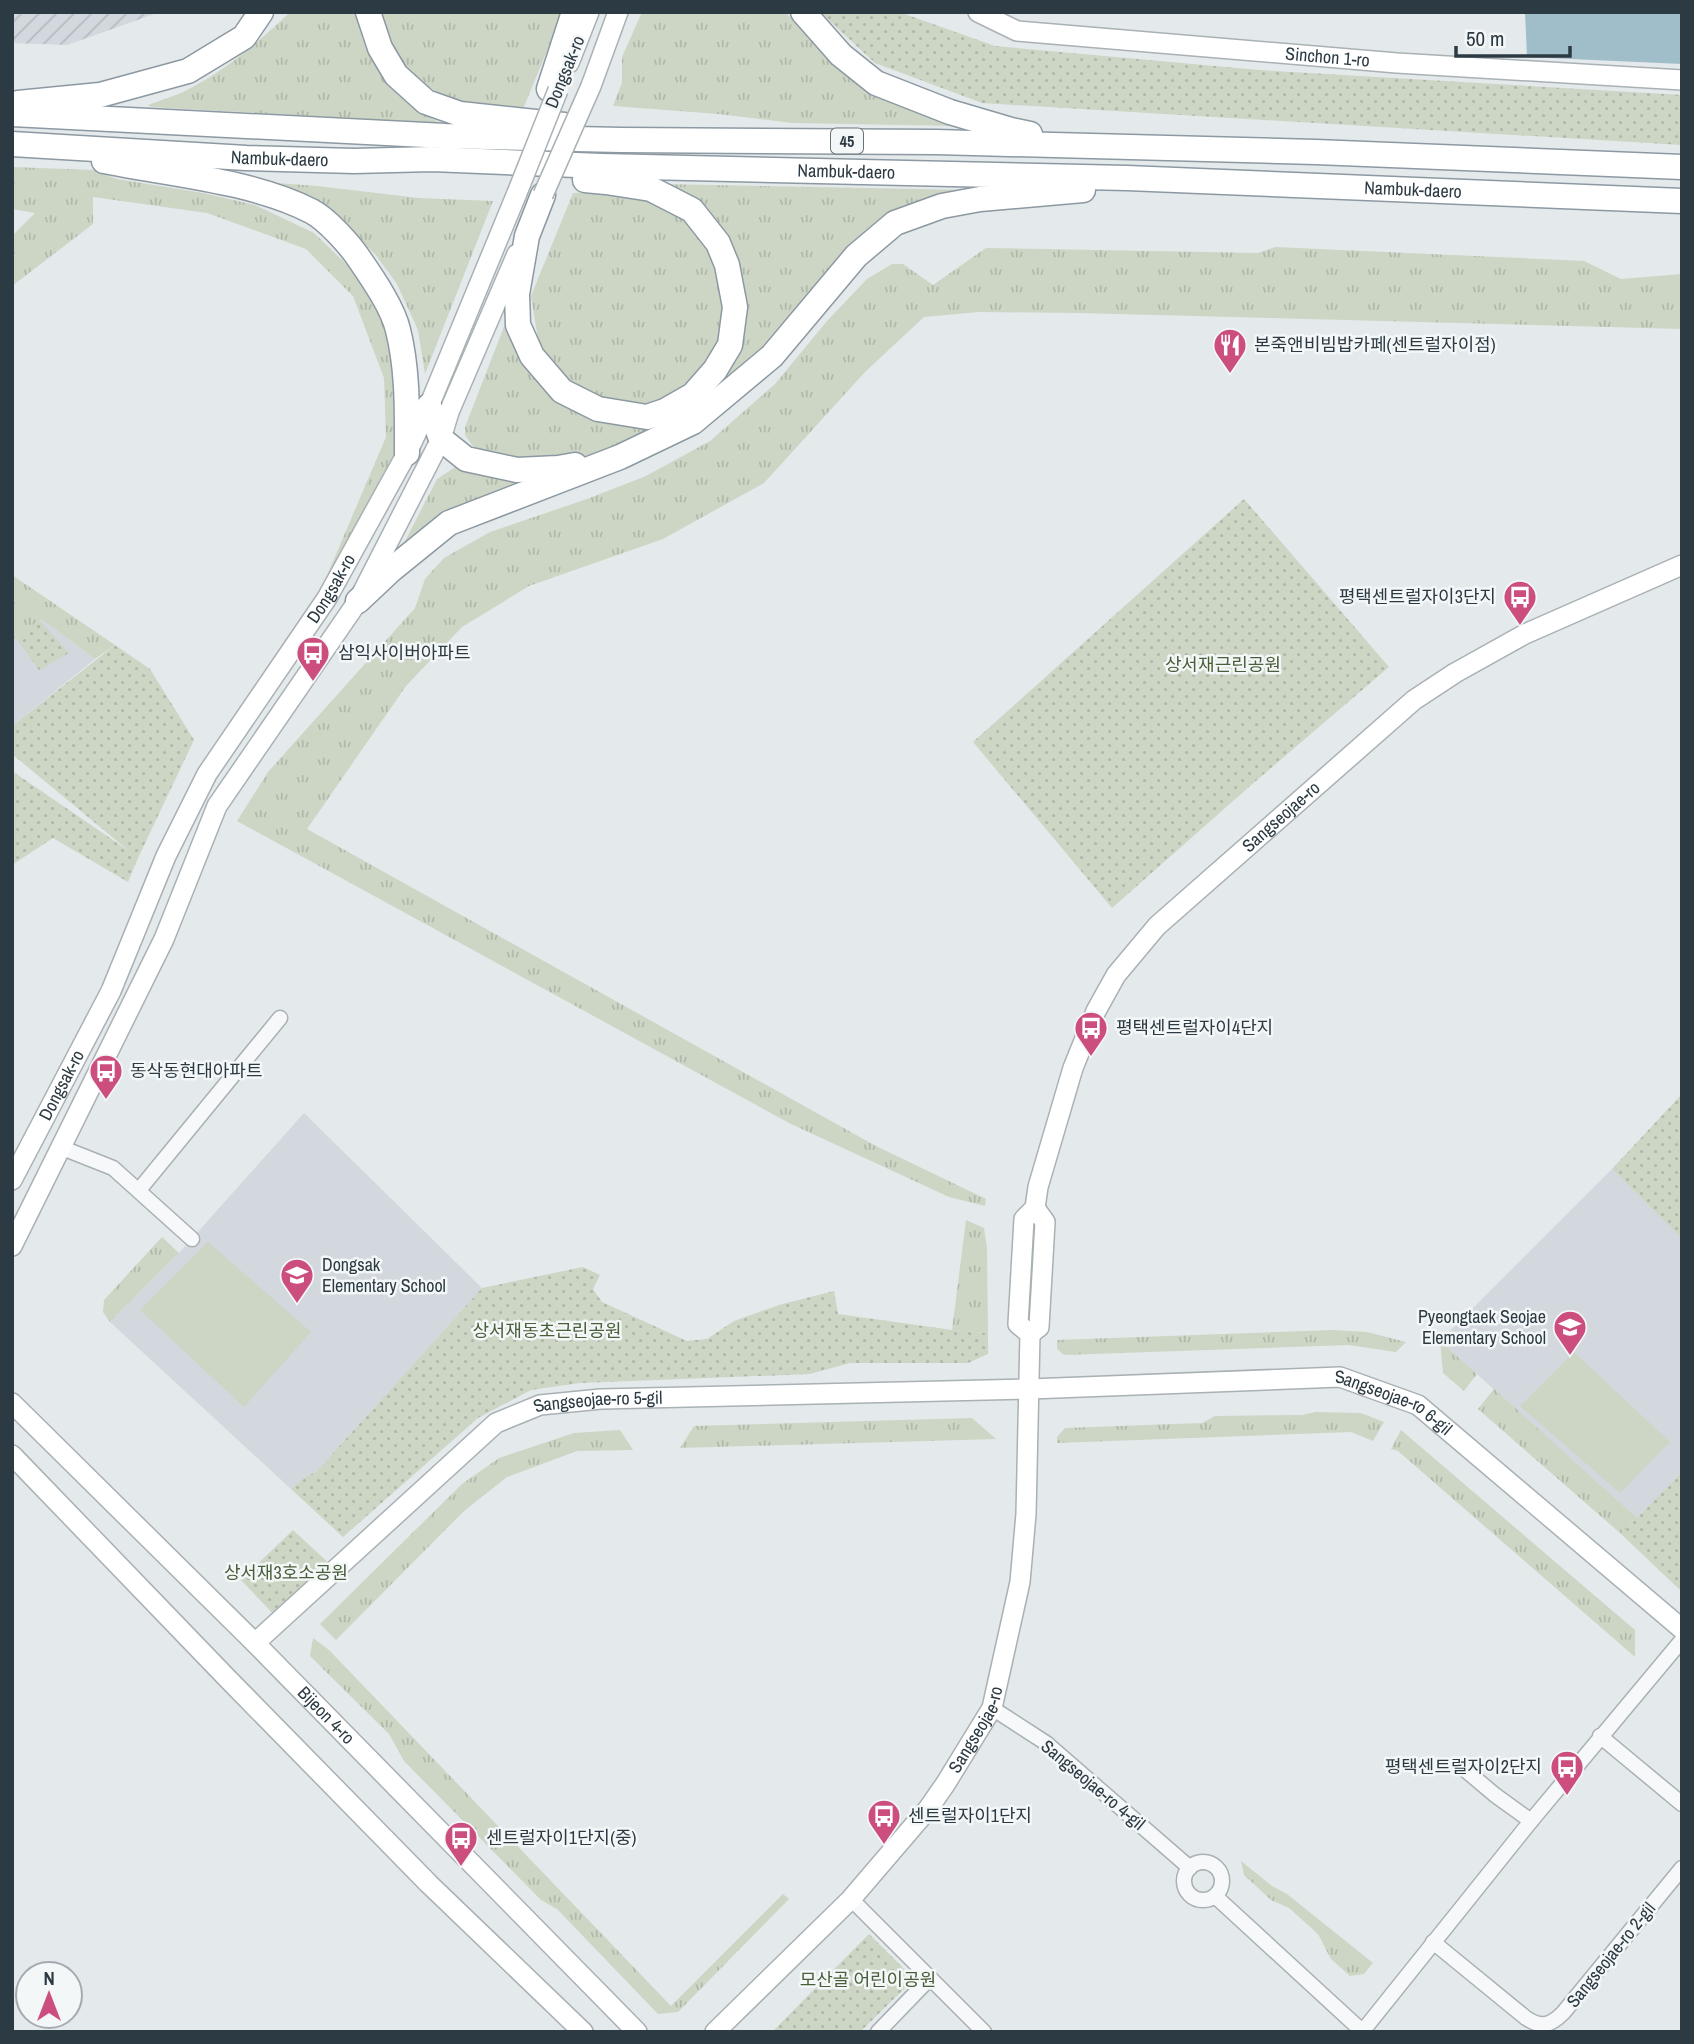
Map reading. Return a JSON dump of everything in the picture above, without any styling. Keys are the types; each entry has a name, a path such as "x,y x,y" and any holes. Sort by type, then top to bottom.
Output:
{"highway":[{"path":"12,103 100,95 188,71 244,37 261,12"},
{"path":"368,12 380,48 396,75 426,102 460,114 693,139"},
{"path":"554,89 574,12"},
{"path":"803,12 841,55 876,83 950,113 1011,130 1114,148"},
{"name":"Nambuk-daero","path":"12,114 445,136 936,142 1316,152 1682,166"},
{"path":"18,144 215,181 274,196 314,212 349,244 377,284 398,328 407,390 407,453"},
{"name":"Nambuk-daero","path":"18,144 246,158 432,159 601,166 1127,178 1682,201"},
{"path":"354,160 467,172 606,182 651,190 692,210 718,243 727,265 735,307 730,345 715,370 694,395 665,411 647,417 598,409 562,391 532,356 518,325 517,294 527,236 543,195"},
{"path":"358,601 449,523 620,457 693,422 772,356 856,256 894,223 942,206 980,199 1090,190 1127,178"},
{"path":"429,406 441,439 466,458 517,470 558,468 620,457"}],"main road":[{"name":"Dongsak-ro","path":"12,1180 111,991 166,856 207,775 327,597 407,453 517,193 554,89 589,12"},
{"name":"Dongsak-ro","path":"12,1246 164,939 217,806 358,601 441,439 449,412 591,86 618,12"},
{"name":"Sinchon 1-ro","path":"978,12 1017,31 1397,63 1682,79"},
{"name":"Sangseojae-ro","path":"715,2032 850,1899 928,1809 992,1708 1020,1582 1026,1514 1030,1334 1018,1324 1024,1219 1035,1208 1038,1187 1073,1068 1096,1011 1116,975 1157,926 1415,700 1455,673 1525,634 1682,565"},
{"name":"Sangseojae-ro 6-gil","path":"1030,1389 1340,1377 1418,1405 1682,1629"},
{"name":"Sangseojae-ro 5-gil","path":"255,1643 496,1423 540,1405 601,1399 1030,1389"},
{"name":"Bijeon 4-ro","path":"12,1403 255,1643 637,2032"},
{"path":"12,1455 429,1884 583,2032"}],"street":[{"path":"139,1190 281,1018"},
{"name":"Dongsak-ro","path":"61,1147 113,1168 192,1239"},
{"path":"1215,1896 1362,2032 1600,1736 1682,1640"},
{"name":"Sangseojae-ro 4-gil","path":"992,1708 1046,1743 1190,1868"},
{"path":"1600,1736 1682,1804"},
{"path":"1463,1768 1531,1821"},
{"path":"1200,1863 1212,1865 1217,1869 1221,1886 1215,1896 1203,1900 1187,1892 1184,1880 1190,1868 1200,1863"},
{"name":"Sangseojae-ro 2-gil","path":"1433,1942 1535,2025 1545,2025 1555,2021 1563,2013 1682,1868"},
{"path":"850,1899 984,2032"},
{"path":"878,2032 930,1978"}],"shaded area":[{"path":"12,12 160,12 67,45 12,43"},
{"path":"41,619 95,659 12,726 12,641"},
{"name":"Dongsak Elementary School","path":"304,1113 482,1288 316,1472 291,1489 110,1322 179,1253"},
{"name":"Pyeongtaek Seojae Elementary School","path":"1612,1169 1682,1239 1682,1472 1637,1518 1440,1341"}],"green space":[{"path":"290,12 358,12 365,47 384,78 410,104 440,123 148,105 184,91 216,73"},
{"path":"376,12 563,12 523,109 451,101 415,78 404,69"},
{"path":"642,12 785,12 825,53 958,126 792,123 613,106 622,83 622,57"},
{"path":"820,12 899,12 995,46 1259,70 1682,95 1682,145 982,103 875,63"},
{"path":"12,167 93,170 117,179 203,193 255,205 314,233 366,283 394,352 395,452 392,465 335,574 328,573 386,437 384,378 353,296 306,249 207,213 93,197 93,224 12,286 12,236 35,213 12,209"},
{"path":"264,182 419,198 493,201 425,374 418,330 397,284 375,254 348,229"},
{"path":"660,184 968,190 885,219 841,253 804,305 769,344 725,383 646,433 573,461 489,457 472,445 465,435 465,427 512,306 521,345 589,415 611,424 647,424 737,353 730,248"},
{"path":"619,190 671,210 695,231 714,257 727,294 723,338 696,384 663,403 637,408 572,388 539,345 531,296 573,193"},
{"path":"1275,247 1584,261 1621,279 1682,274 1682,329 1079,313 979,312 924,317 865,372 764,483 663,539 529,586 462,627 406,686 307,829 874,1145 986,1199 985,1206 949,1197 791,1124 237,821 268,772 415,608 425,579 444,558 490,532 646,476 710,441 775,384 827,321 867,279 892,264 903,264 933,285 986,248 1258,253"},
{"path":"457,466 534,479 403,545 437,479"},
{"name":"상서재근린공원","path":"1244,499 1389,667 1112,908 973,742"},
{"path":"12,575 115,645 95,659 41,619 12,641"},
{"path":"39,620 69,653 39,670 16,638"},
{"path":"115,645 150,669 194,740 128,882 53,838 12,865 12,771 129,851 12,754 12,726"},
{"path":"1682,1094 1682,1239 1612,1169"},
{"path":"966,1220 984,1228 987,1248 988,1333 952,1330"},
{"path":"162,1237 179,1253 110,1322 103,1312 104,1300"},
{"path":"208,1242 311,1332 244,1407 140,1310"},
{"name":"상서재동초근린공원","path":"583,1267 600,1275 593,1289 602,1302 687,1341 707,1339 734,1321 779,1305 834,1291 838,1314 988,1333 988,1354 968,1363 850,1363 810,1374 580,1383 531,1390 478,1418 343,1537 291,1489 316,1472 482,1288"},
{"path":"1333,1330 1367,1332 1406,1342 1396,1352 1348,1345 1064,1355 1057,1349 1057,1340"},
{"path":"1440,1341 1477,1374 1464,1391 1443,1373"},
{"path":"1574,1352 1670,1442 1620,1493 1520,1406"},
{"path":"1494,1389 1637,1518 1621,1534 1478,1409"},
{"path":"1316,1412 1361,1413 1384,1422 1373,1441 1351,1432 1057,1443 1057,1437 1065,1428 1202,1423 1215,1416 1302,1415"},
{"path":"972,1418 996,1439 680,1448 694,1426"},
{"path":"620,1430 633,1450 577,1451 507,1477 464,1511 336,1640 320,1624 462,1484 499,1458 574,1433"},
{"path":"1401,1430 1635,1630 1635,1657 1398,1451 1391,1449"},
{"path":"1682,1472 1682,1590 1621,1534"},
{"name":"상서재3호소공원","path":"293,1530 332,1566 277,1618 241,1580"},
{"path":"313,1638 329,1650 671,2006 783,1894 789,1899 678,2012 658,2014 557,1909 541,1900 404,1761 389,1734 310,1656"},
{"path":"1241,1861 1373,1963 1364,1974 1350,1976 1331,1959 1318,1934 1289,1908 1271,1900 1244,1875"},
{"name":"모산골 어린이공원","path":"869,1934 910,1975 906,1987 860,2032 772,2032"}],"water":[{"path":"1525,12 1682,12 1682,64 1527,57"}],"place":[{"name":"본죽앤비빔밥카페(센트럴자이점)","path":"1230,375"},
{"name":"평택센트럴자이3단지","path":"1520,627"},
{"name":"삼익사이버아파트","path":"313,683"},
{"name":"평택센트럴자이4단지","path":"1091,1058"},
{"name":"동삭동현대아파트","path":"106,1101"},
{"name":"Dongsak Elementary School","path":"297,1305"},
{"name":"Pyeongtaek Seojae Elementary School","path":"1570,1357"},
{"name":"평택센트럴자이2단지","path":"1567,1797"},
{"name":"센트럴자이1단지","path":"884,1846"},
{"name":"센트럴자이1단지(중)","path":"461,1868"}]}
